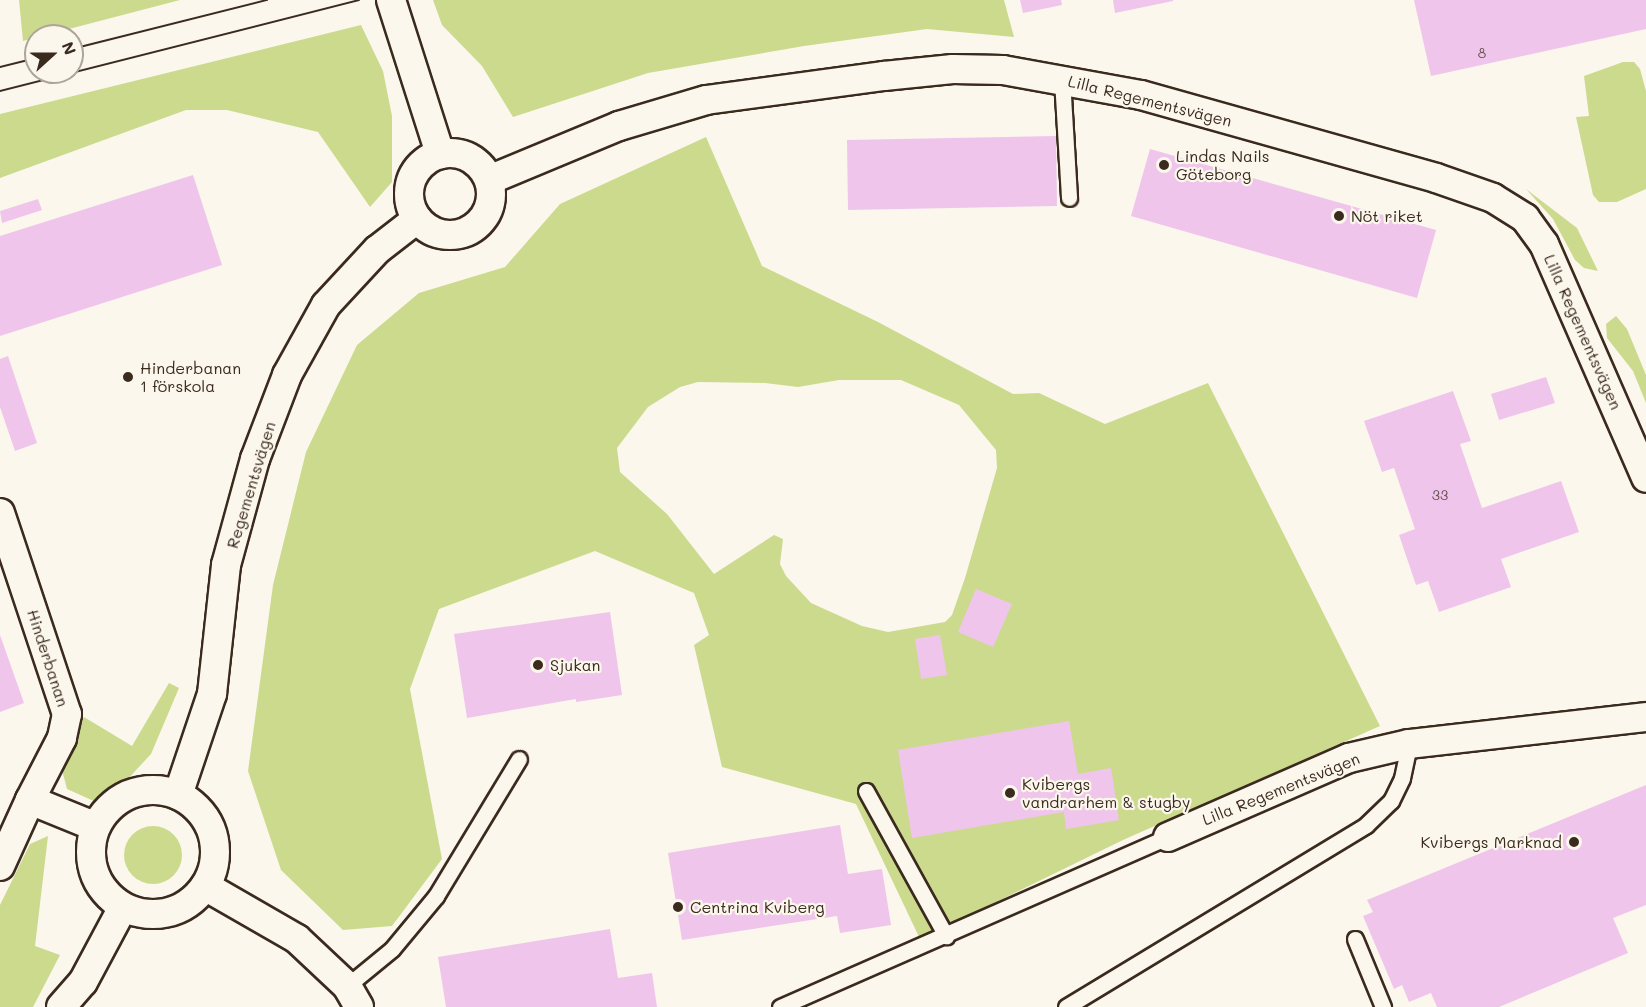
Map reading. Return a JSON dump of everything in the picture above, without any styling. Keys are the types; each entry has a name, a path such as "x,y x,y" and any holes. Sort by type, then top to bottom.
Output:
{"street":[{"path":"391,0 440,154"},
{"name":"Lilla Regementsvägen","path":"489,180 619,126 706,100 953,69 1062,79 1141,95 1436,178 1493,198 1525,218 1544,244 1646,478"},
{"path":"440,154 466,156 482,168 489,180 489,207 483,219 467,232 440,234 417,219 409,199 410,184 421,165 440,154"},
{"name":"Regementsvägen","path":"178,795 212,694 226,565 255,459 287,375 326,304 377,250 417,219"},
{"name":"Hinderbanan","path":"0,513 67,714 62,738 0,866"},
{"name":"Lilla Regementsvägen","path":"1168,837 1349,758 1409,744 1646,717"},
{"path":"154,790 178,795 202,814 213,834 214,864 206,886 187,905 169,913 149,914 123,907 107,894 93,869 92,841 96,827 110,807 131,794 154,790"},
{"path":"30,800 96,827"},
{"path":"206,886 297,939 353,997"},
{"path":"61,1007 83,982 123,907"}],"lane":[{"path":"1062,79 1069,198"},
{"path":"1066,1007 1366,825 1391,801 1402,778 1409,744"},
{"path":"353,997 436,896 519,759"},
{"path":"866,791 946,936"},
{"path":"780,1007 1168,837"},
{"path":"1355,939 1383,1007"}],"green space":[{"path":"19,0 180,0 84,25 24,24 23,41"},
{"path":"433,0 1004,0 1014,37 927,29 804,46 648,73 513,117 482,66 442,25"},
{"path":"361,25 383,71 392,116 392,182 370,207 318,132 227,110 186,110 0,178 0,114"},
{"path":"1623,62 1634,62 1640,69 1646,91 1646,189 1617,202 1599,202 1593,195 1576,117 1589,116 1584,76"},
{"path":"706,137 762,266 878,322 1013,394 1039,393 1105,424 1208,383 1380,726 1123,840 920,939 856,804 722,767 694,645 709,635 694,593 595,551 439,609 410,689 442,859 392,926 343,930 281,870 248,771 273,585 306,452 357,345 419,293 505,267 560,204","holes":["839,380 901,380 959,405 996,450 997,468 965,578 952,615 945,622 888,632 862,626 811,603 786,576 780,564 783,539 774,535 714,574 667,514 620,472 617,448 648,407 680,387 698,382 765,383 798,387"]},
{"path":"1526,189 1577,228 1598,271 1584,268 1575,260 1553,219"},
{"path":"1616,316 1627,329 1646,375 1646,403 1633,371 1607,338 1606,324"},
{"path":"169,683 179,688 151,754 124,783 96,802 67,789 62,770 84,717 132,746"},
{"path":"153,826 164,828 177,839 182,855 180,866 169,879 153,884 142,882 129,871 124,855 126,844 137,831"},
{"path":"48,836 35,946 60,955 33,1007 0,1007 0,905 30,844"}],"building":[{"path":"1020,0 1061,0 1062,5 1023,13"},
{"path":"1113,0 1173,0 1173,1 1115,13"},
{"path":"1414,0 1646,0 1646,29 1431,76"},
{"path":"1056,136 1057,206 848,210 847,140"},
{"path":"1150,149 1436,230 1417,298 1131,216"},
{"path":"193,175 222,265 0,336 0,236"},
{"path":"38,199 42,210 2,223 0,211"},
{"path":"8,356 37,443 15,451 0,407 0,359"},
{"path":"1546,377 1555,403 1499,420 1491,394"},
{"path":"1453,391 1471,441 1460,444 1482,508 1561,481 1579,532 1501,559 1511,587 1439,612 1428,581 1416,585 1399,535 1415,529 1394,468 1382,472 1364,421"},
{"path":"976,589 1012,604 993,647 958,632"},
{"name":"Sjukan","path":"610,612 622,695 576,702 576,699 467,718 454,634"},
{"path":"0,635 24,703 0,712"},
{"path":"940,635 947,675 921,679 915,639"},
{"name":"Kvibergs vandrarhem & stugby","path":"1069,721 1078,774 1111,768 1119,820 1066,829 1064,812 912,838 898,750"},
{"name":"Kvibergs Marknad","path":"1646,785 1646,905 1613,918 1628,953 1499,1007 1437,1007 1431,993 1409,1002 1402,985 1394,989 1363,916 1373,912 1367,900"},
{"path":"840,825 848,874 882,869 891,925 840,933 837,916 682,940 668,853"},
{"path":"610,929 618,978 652,973 657,1007 446,1007 438,957"}],"tram line":[{"path":"84,46 267,0"},
{"path":"0,91 359,0"},
{"path":"0,67 24,61"}],"place":[{"name":"Lindas Nails Göteborg","path":"1164,165"},
{"name":"Nöt riket","path":"1339,216"},
{"name":"Hinderbanan 1 förskola","path":"128,377"},
{"name":"Sjukan","path":"538,665"},
{"name":"Kvibergs vandrarhem & stugby","path":"1010,793"},
{"name":"Kvibergs Marknad","path":"1574,842"},
{"name":"Centrina Kviberg","path":"678,907"}]}
